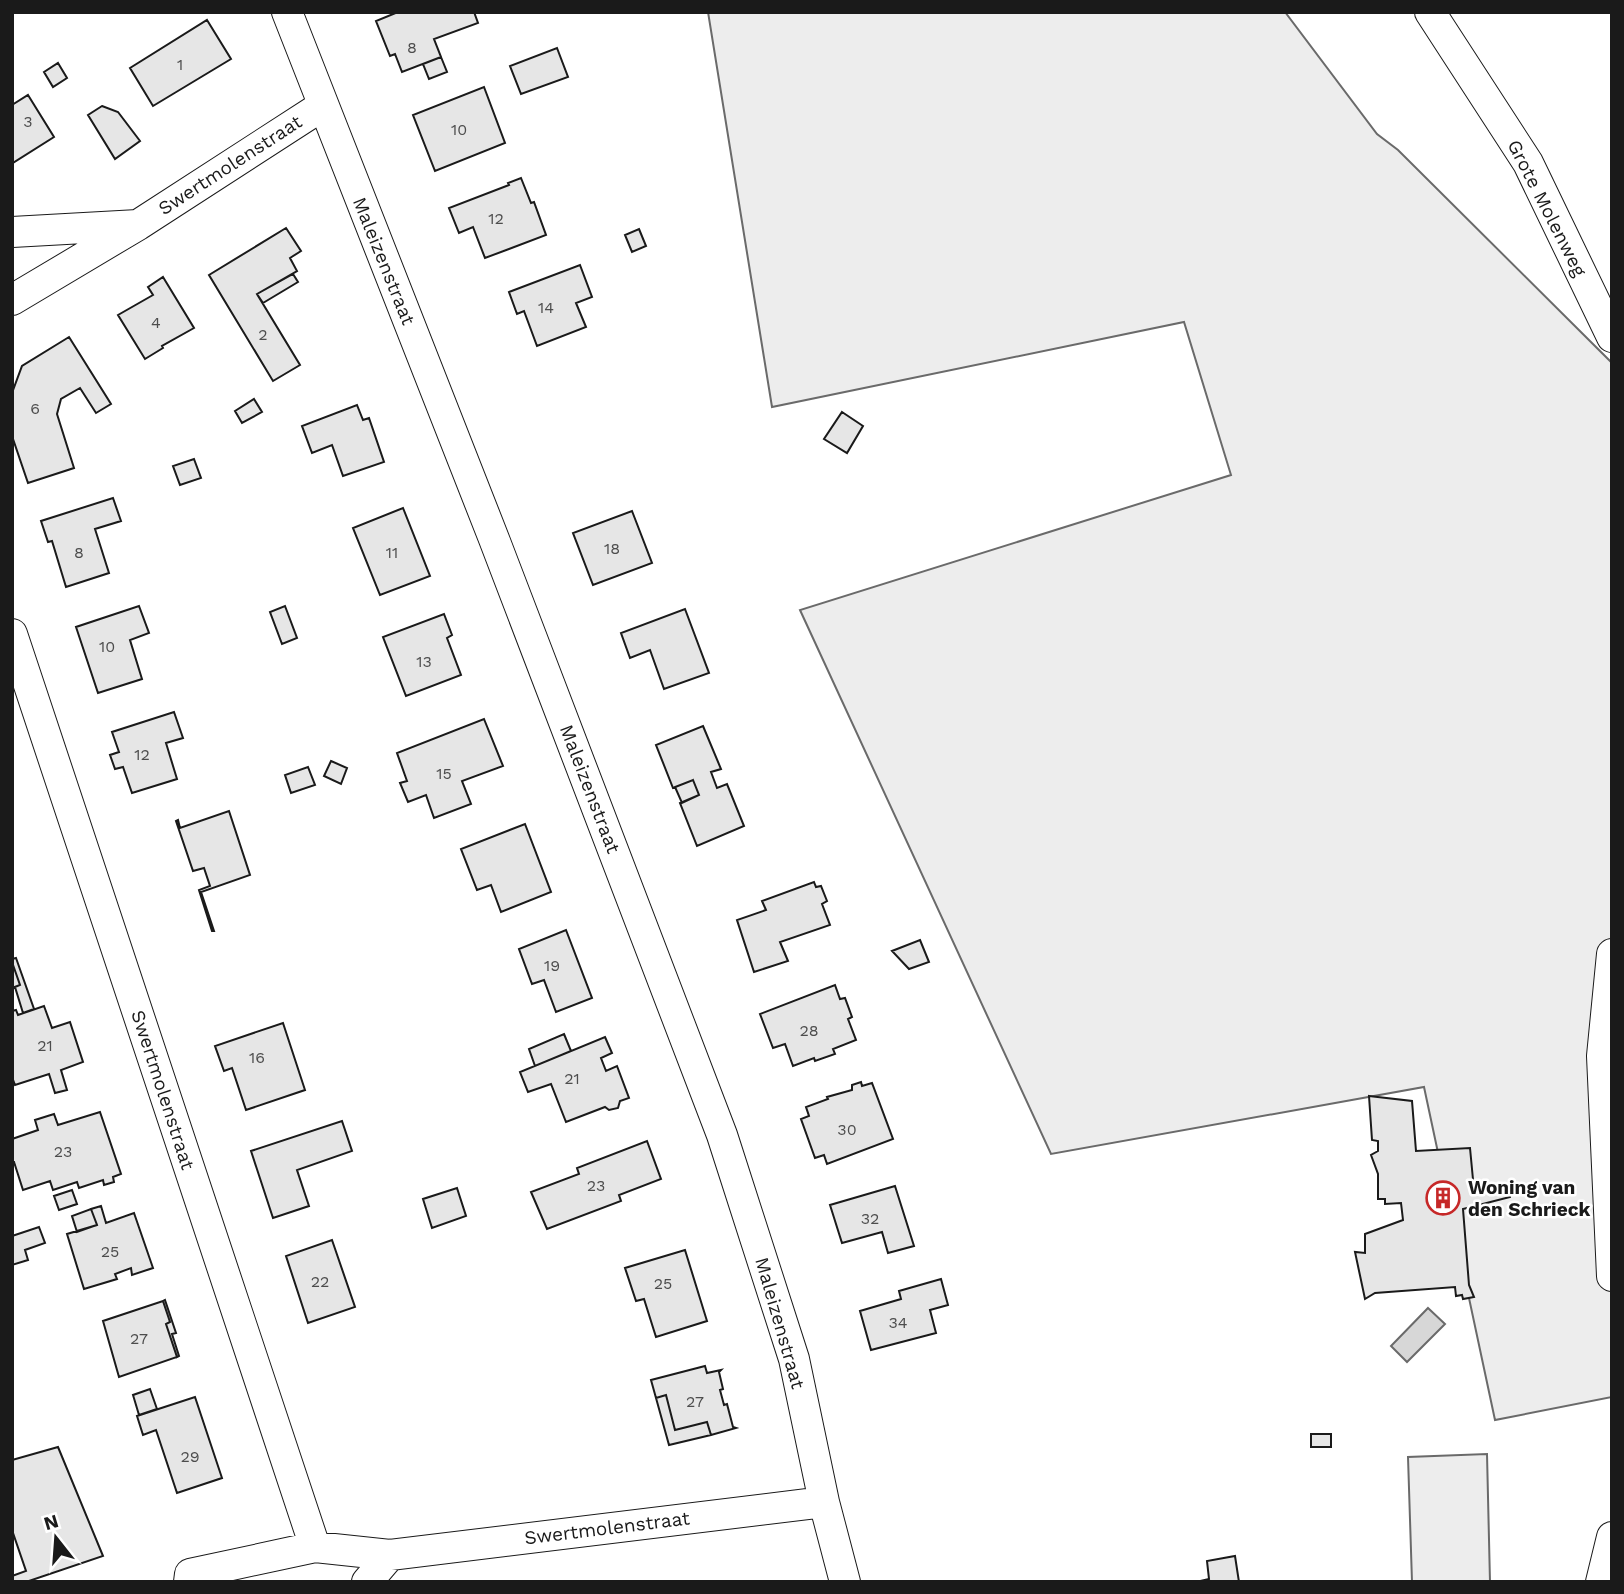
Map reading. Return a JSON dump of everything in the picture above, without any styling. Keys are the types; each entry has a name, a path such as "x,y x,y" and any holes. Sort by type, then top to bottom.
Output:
{"street":[{"name":"Maleizenstraat","path":"287,12 494,540 722,1135 794,1359 824,1502 845,1582"},
{"name":"Grote Molenweg","path":"1430,12 1528,163 1612,337"},
{"name":"Swertmolenstraat","path":"12,300 138,225 322,106"},
{"name":"Swertmolenstraat","path":"12,232 138,225"},
{"name":"Swertmolenstraat","path":"12,634 314,1547"},
{"path":"1612,954 1602,1056 1612,1276"},
{"name":"Swertmolenstraat","path":"189,1582 190,1574 314,1547 390,1555 824,1502"},
{"path":"1601,1582 1612,1537"},
{"path":"367,1582 390,1555"}],"shaded area":[{"path":"708,12 1285,12 1377,134 1398,150 1612,363 1612,1397 1495,1420 1424,1087 1051,1154 800,610 1231,475 1184,322 772,407"},
{"path":"1428,1308 1445,1324 1407,1362 1391,1346"},
{"path":"1487,1454 1490,1582 1412,1582 1408,1457"}],"building":[{"path":"398,12 474,12 478,23 434,39 441,57 402,72 395,54 390,56 376,21"},
{"path":"207,20 231,59 153,106 130,68"},
{"path":"557,48 568,77 521,94 510,66"},
{"path":"441,57 447,72 429,79 423,64"},
{"path":"58,63 67,78 53,87 44,72"},
{"path":"484,87 505,143 435,171 413,115"},
{"path":"28,95 54,137 12,166 12,105"},
{"path":"102,106 118,112 140,141 115,159 88,115"},
{"path":"521,178 531,203 534,202 546,235 485,258 473,227 459,233 449,208"},
{"path":"286,228 301,251 290,258 297,271 257,294 300,365 273,381 209,275"},
{"path":"639,229 646,246 632,252 625,235"},
{"path":"580,265 592,297 576,303 586,327 537,346 524,311 517,314 509,292"},
{"path":"293,274 298,282 263,303 257,294"},
{"path":"163,277 194,328 145,359 118,315 153,295 148,287"},
{"path":"69,337 111,404 96,413 80,388 61,399 57,414 74,468 28,483 12,436 12,393 22,366"},
{"path":"254,399 262,412 242,423 235,411"},
{"path":"357,405 363,420 369,418 384,462 343,476 332,445 312,453 302,426"},
{"path":"842,412 863,426 847,453 824,439"},
{"path":"194,459 201,478 180,485 173,466"},
{"path":"113,498 121,521 95,529 109,573 66,587 52,541 48,542 41,521"},
{"path":"403,508 430,576 380,595 353,528"},
{"path":"632,511 652,563 593,585 573,533"},
{"path":"139,606 149,633 130,640 142,679 98,693 76,627"},
{"path":"285,606 297,638 282,644 270,612"},
{"path":"685,609 709,673 664,689 650,650 630,658 621,633"},
{"path":"444,614 452,635 447,638 461,675 406,696 383,637"},
{"path":"174,712 183,738 166,743 177,779 132,793 123,767 115,769 110,755 119,752 112,732"},
{"path":"484,719 503,766 462,781 471,804 434,818 426,795 408,802 400,783 407,781 397,753"},
{"path":"703,726 721,769 711,772 717,788 727,784 744,826 697,846 680,803 699,795 693,780 673,788 656,745"},
{"path":"331,761 347,768 341,784 324,776"},
{"path":"308,767 315,785 291,793 285,775"},
{"path":"693,780 699,795 682,803 675,787"},
{"path":"229,811 250,875 201,892 212,931 199,890 210,886 204,868 193,871 176,821 178,820 180,828"},
{"path":"525,824 551,892 501,912 491,885 477,890 461,849"},
{"path":"814,882 816,887 821,886 827,901 822,904 830,925 780,942 788,961 754,972 737,920 766,910 762,901"},
{"path":"566,930 592,998 556,1012 544,980 532,984 519,949"},
{"path":"920,940 929,962 909,969 892,951"},
{"path":"16,958 34,1009 23,1013 15,987 20,985 12,962 12,959"},
{"path":"12,962 20,985 12,988"},
{"path":"835,985 840,999 845,998 852,1017 848,1019 856,1040 833,1049 835,1054 793,1066 785,1044 773,1048 760,1014"},
{"path":"44,1006 52,1028 70,1022 83,1062 61,1070 67,1090 55,1093 49,1074 15,1085 12,1077 12,1011 16,1010 18,1015"},
{"path":"283,1023 305,1090 246,1110 232,1068 224,1071 215,1046"},
{"path":"564,1034 571,1051 535,1066 529,1049"},
{"path":"605,1037 612,1053 601,1058 606,1071 617,1066 629,1098 620,1101 618,1108 609,1110 605,1107 566,1122 551,1084 528,1092 520,1072"},
{"path":"861,1082 862,1086 872,1083 893,1139 827,1164 824,1155 815,1158 801,1119 809,1116 806,1107 828,1099 827,1097 852,1090 852,1085"},
{"name":"Woning van den Schrieck","path":"1369,1096 1412,1101 1416,1151 1470,1148 1474,1190 1509,1187 1510,1197 1463,1209 1469,1285 1474,1297 1463,1299 1462,1295 1456,1296 1455,1287 1375,1293 1365,1299 1355,1252 1365,1253 1365,1234 1403,1220 1401,1203 1385,1204 1385,1199 1378,1199 1378,1174 1371,1155 1378,1151 1378,1141 1372,1140"},
{"path":"100,1112 121,1174 113,1177 114,1182 104,1185 103,1180 79,1188 77,1182 53,1190 50,1181 23,1190 12,1162 12,1139 38,1130 35,1120 54,1114 58,1125"},
{"path":"342,1121 352,1151 297,1170 309,1206 273,1218 251,1151"},
{"path":"647,1141 661,1179 619,1195 621,1201 547,1229 531,1192 579,1174 577,1168"},
{"path":"895,1186 914,1246 888,1253 882,1232 842,1243 830,1205"},
{"path":"457,1188 466,1216 432,1228 423,1199"},
{"path":"72,1190 77,1204 59,1210 54,1196"},
{"path":"101,1206 106,1223 134,1213 153,1268 132,1275 131,1268 115,1274 117,1279 84,1289 67,1234 97,1225 91,1209"},
{"path":"91,1209 97,1225 77,1232 72,1216"},
{"path":"39,1227 45,1243 25,1250 28,1260 12,1265 12,1236"},
{"path":"332,1240 355,1307 308,1323 286,1256"},
{"path":"685,1250 707,1321 656,1337 644,1299 636,1301 625,1268"},
{"path":"941,1279 948,1305 930,1310 936,1333 871,1350 860,1311 901,1299 899,1291"},
{"path":"165,1300 176,1333 172,1334 179,1356 177,1357 166,1324 170,1322 163,1301"},
{"path":"163,1301 170,1322 166,1324 177,1357 119,1377 103,1321"},
{"path":"705,1366 707,1373 721,1370 719,1372 723,1389 720,1390 733,1427 736,1428 711,1435 707,1422 675,1430 666,1395 656,1398 651,1380"},
{"path":"150,1389 157,1409 139,1415 133,1395"},
{"path":"666,1395 675,1430 707,1422 711,1435 669,1445 656,1398"},
{"path":"195,1397 222,1478 177,1493 156,1430 143,1435 137,1416"},
{"path":"1311,1434 1331,1434 1331,1447 1311,1447"},
{"path":"58,1447 103,1556 26,1582 12,1582 12,1576 26,1571 12,1530 12,1460"},
{"path":"1235,1556 1239,1582 1196,1582 1209,1579 1207,1561"}],"place":[{"name":"Woning van den Schrieck","path":"1443,1198"}]}
